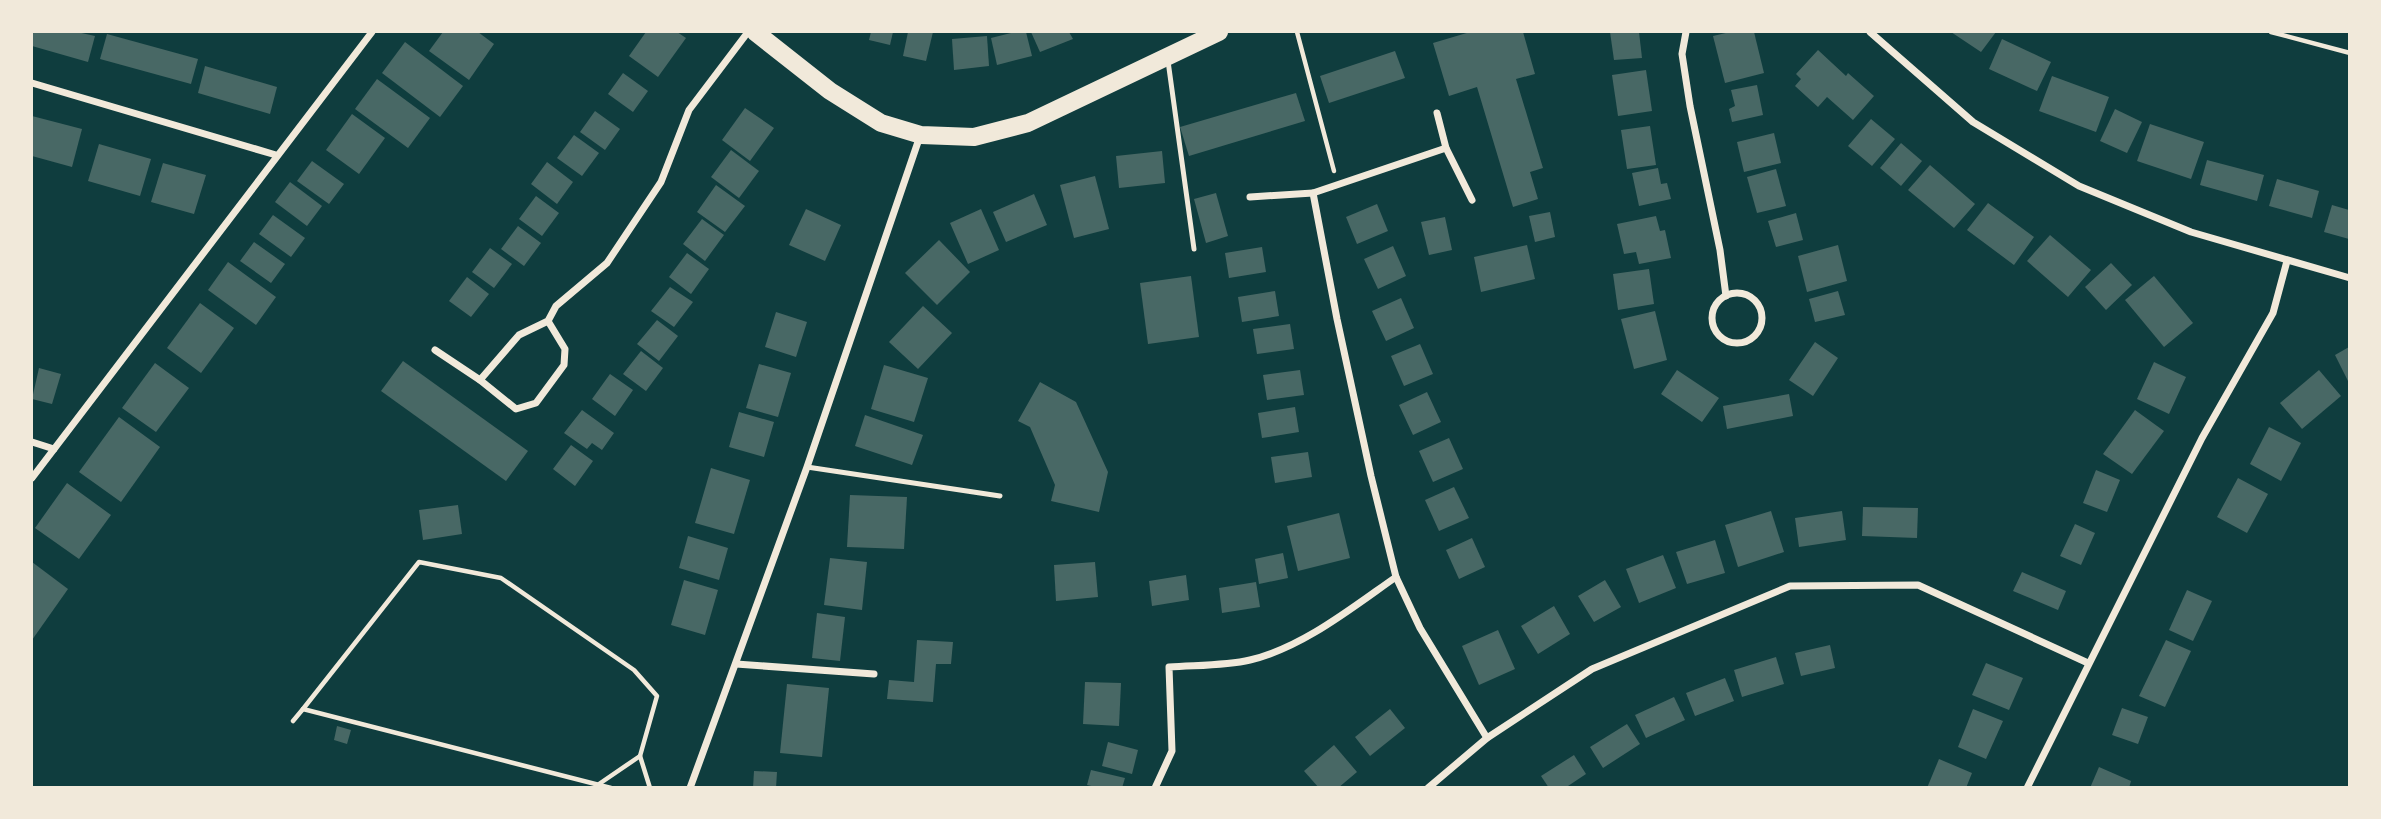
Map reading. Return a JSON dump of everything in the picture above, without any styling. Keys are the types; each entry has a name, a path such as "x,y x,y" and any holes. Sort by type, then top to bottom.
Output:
{"main road":[{"path":"755,32 830,91 881,123 921,135 974,137 1028,123 1219,32"}],"street":[{"path":"32,478 372,32"},
{"path":"480,380 519,335 548,321 556,306 607,263 661,182 689,110 748,32"},
{"path":"1686,32 1682,54 1720,250 1726,296"},
{"path":"1870,32 1973,122 2079,186 2191,232 2350,278"},
{"path":"32,83 276,155"},
{"path":"1437,113 1446,148 1472,200"},
{"path":"690,788 807,467 921,135"},
{"path":"1250,197 1313,193 1446,148"},
{"path":"1313,193 1336,319 1396,577 1420,628 1487,738"},
{"path":"2027,788 2202,438 2273,313 2287,261"},
{"path":"1742,294 1750,297 1760,309 1761,325 1752,338 1736,344 1721,338 1712,324 1714,307 1726,296 1742,294"},
{"path":"435,350 480,380 516,409 536,403 564,365 565,349 548,321"},
{"path":"32,442 54,449"},
{"path":"1155,788 1172,751 1169,667 1249,660 1289,646 1396,577"},
{"path":"1428,788 1487,738 1592,669 1790,586 1918,585 2088,663"},
{"path":"736,664 874,674"}],"lane":[{"path":"1168,57 1194,249"},
{"path":"807,467 1000,496"}],"path":[{"path":"1297,32 1338,185"},
{"path":"2271,32 2350,53"},
{"path":"293,721 419,562 501,578 634,670 657,696 640,756 650,788"},
{"path":"303,709 611,788"},
{"path":"599,784 640,756"}],"building":[{"path":"32,32 77,32 95,36 88,62 32,46"},
{"path":"443,32 478,32 494,44 469,80 429,51"},
{"path":"646,32 677,32 686,38 658,77 629,56"},
{"path":"871,32 893,32 890,45 869,40"},
{"path":"908,32 933,32 926,61 903,56"},
{"path":"1026,32 1032,56 997,65 991,38"},
{"path":"1031,32 1069,32 1073,39 1040,52"},
{"path":"1470,32 1523,32 1535,74 1516,79 1543,168 1530,172 1538,199 1513,207 1477,87 1449,96 1433,43"},
{"path":"1610,32 1639,32 1642,58 1614,60"},
{"path":"1730,32 1754,32 1764,73 1725,83 1713,36"},
{"path":"1951,32 1996,32 1981,52"},
{"path":"107,34 198,59 191,84 100,59"},
{"path":"987,36 989,66 954,70 952,39"},
{"path":"2002,39 2051,62 2037,91 1989,69"},
{"path":"405,42 463,86 440,117 382,73"},
{"path":"1818,50 1846,76 1848,73 1874,96 1853,120 1827,97 1818,107 1795,86 1801,79 1796,74"},
{"path":"1395,51 1405,78 1329,103 1320,76"},
{"path":"205,66 277,87 270,114 198,93"},
{"path":"1646,70 1652,111 1618,116 1612,75"},
{"path":"623,73 648,91 633,112 608,94"},
{"path":"2052,76 2109,97 2096,132 2039,111"},
{"path":"377,79 430,118 408,148 355,109"},
{"path":"1757,85 1763,115 1732,122 1729,109 1735,106 1731,90"},
{"path":"1296,93 1305,121 1189,156 1180,127"},
{"path":"745,108 774,128 750,161 722,140"},
{"path":"2115,109 2142,122 2127,153 2100,141"},
{"path":"595,111 620,129 605,150 580,132"},
{"path":"352,114 385,138 359,174 326,150"},
{"path":"32,116 82,129 72,167 32,156"},
{"path":"1871,119 1895,139 1872,166 1848,146"},
{"path":"2150,124 2204,142 2191,179 2137,161"},
{"path":"1650,126 1656,165 1627,169 1621,130"},
{"path":"1774,133 1781,163 1744,172 1737,142"},
{"path":"574,135 599,153 582,176 557,158"},
{"path":"1901,143 1922,161 1901,186 1880,168"},
{"path":"99,144 151,159 140,196 88,181"},
{"path":"731,150 759,171 739,198 711,177"},
{"path":"1162,151 1165,183 1119,188 1116,156"},
{"path":"2207,160 2264,175 2257,201 2200,185"},
{"path":"312,161 344,184 329,204 297,181"},
{"path":"547,162 573,182 557,204 531,184"},
{"path":"163,163 206,175 194,214 151,202"},
{"path":"1930,165 1975,204 1954,228 1908,190"},
{"path":"1658,168 1661,184 1667,183 1671,199 1639,206 1632,173"},
{"path":"1776,169 1786,206 1757,213 1747,177"},
{"path":"1095,176 1109,229 1074,238 1060,185"},
{"path":"2277,179 2319,191 2312,218 2269,206"},
{"path":"290,182 322,206 307,226 275,202"},
{"path":"716,185 745,206 725,232 697,212"},
{"path":"1216,193 1228,236 1206,243 1194,199"},
{"path":"1034,194 1047,225 1006,242 993,212"},
{"path":"536,196 559,213 542,236 519,219"},
{"path":"1988,203 2034,237 2014,265 1967,230"},
{"path":"1377,204 1388,231 1357,244 1346,217"},
{"path":"2332,205 2349,210 2349,239 2324,232"},
{"path":"806,209 841,225 825,261 789,245"},
{"path":"981,209 999,250 968,264 950,223"},
{"path":"1550,212 1555,237 1535,242 1529,216"},
{"path":"1796,213 1803,240 1776,247 1768,221"},
{"path":"273,215 305,238 291,257 259,234"},
{"path":"1656,216 1660,231 1665,230 1671,258 1639,264 1636,252 1624,254 1617,224"},
{"path":"1445,217 1452,250 1429,255 1421,222"},
{"path":"702,219 724,235 705,261 683,244"},
{"path":"518,226 541,243 524,266 501,249"},
{"path":"2050,235 2091,270 2068,297 2027,261"},
{"path":"939,240 970,272 937,305 905,273"},
{"path":"254,242 285,264 271,283 240,261"},
{"path":"1527,245 1535,279 1481,292 1474,257"},
{"path":"1838,245 1847,281 1807,292 1798,256"},
{"path":"1393,246 1406,276 1378,289 1364,259"},
{"path":"1262,247 1266,272 1229,278 1225,253"},
{"path":"490,248 512,264 494,288 472,272"},
{"path":"687,253 709,269 691,294 669,277"},
{"path":"228,262 276,297 256,325 208,290"},
{"path":"2111,263 2132,285 2106,310 2085,287"},
{"path":"1649,269 1654,304 1618,310 1613,274"},
{"path":"1191,276 1199,337 1148,344 1140,283"},
{"path":"2154,276 2193,323 2164,347 2125,300"},
{"path":"467,277 489,294 471,317 449,301"},
{"path":"670,287 693,302 674,327 651,311"},
{"path":"1275,291 1279,316 1242,322 1238,297"},
{"path":"1838,291 1845,315 1815,322 1809,299"},
{"path":"1401,298 1414,328 1386,341 1372,311"},
{"path":"200,303 234,328 201,373 167,348"},
{"path":"923,306 952,333 918,369 889,342"},
{"path":"1655,311 1667,360 1634,369 1621,319"},
{"path":"776,312 807,322 796,357 765,347"},
{"path":"657,320 678,336 659,361 637,344"},
{"path":"1290,324 1294,349 1257,354 1253,329"},
{"path":"1815,342 1838,358 1813,396 1789,380"},
{"path":"1420,344 1433,374 1404,386 1391,356"},
{"path":"2349,347 2349,383 2335,355"},
{"path":"641,351 663,368 646,391 623,374"},
{"path":"403,361 528,451 506,481 381,391"},
{"path":"2154,362 2186,377 2169,414 2137,399"},
{"path":"155,363 189,388 156,432 122,408"},
{"path":"759,364 791,373 778,417 746,408"},
{"path":"884,365 928,378 914,422 871,409"},
{"path":"39,368 61,374 52,404 32,399"},
{"path":"1300,370 1304,395 1267,400 1263,375"},
{"path":"1677,370 1719,398 1702,422 1661,394"},
{"path":"2319,370 2341,396 2302,429 2280,403"},
{"path":"610,374 633,390 615,416 592,399"},
{"path":"1040,382 1076,402 1108,472 1099,512 1051,501 1055,485 1030,427 1018,421"},
{"path":"1427,392 1441,422 1413,435 1399,405"},
{"path":"1789,394 1793,416 1727,429 1723,406"},
{"path":"1295,407 1299,432 1262,438 1258,413"},
{"path":"582,410 614,433 602,450 592,443 587,449 564,433"},
{"path":"2135,410 2164,431 2132,474 2103,454"},
{"path":"739,412 774,422 764,457 729,447"},
{"path":"865,415 923,435 912,465 855,446"},
{"path":"119,417 160,447 121,502 79,472"},
{"path":"2269,427 2301,443 2281,481 2250,464"},
{"path":"1449,438 1463,469 1433,482 1419,451"},
{"path":"571,445 593,461 575,486 553,469"},
{"path":"1308,452 1312,477 1275,483 1271,457"},
{"path":"711,468 750,480 734,534 695,523"},
{"path":"2096,470 2120,480 2107,512 2083,503"},
{"path":"2238,478 2268,494 2247,533 2217,517"},
{"path":"67,483 111,515 79,559 35,528"},
{"path":"1454,487 1469,518 1439,531 1425,500"},
{"path":"850,495 907,497 904,549 847,547"},
{"path":"458,505 462,534 423,540 419,510"},
{"path":"1863,507 1918,508 1917,538 1862,536"},
{"path":"1771,511 1784,552 1738,567 1725,525"},
{"path":"1842,511 1846,540 1799,547 1795,518"},
{"path":"1339,513 1350,558 1298,571 1287,526"},
{"path":"2075,524 2095,533 2081,565 2060,556"},
{"path":"688,536 728,548 719,580 679,568"},
{"path":"1472,538 1485,567 1459,579 1446,550"},
{"path":"1715,540 1725,573 1687,584 1676,552"},
{"path":"1283,553 1288,578 1259,584 1255,559"},
{"path":"1663,555 1676,588 1639,603 1626,569"},
{"path":"830,558 867,562 862,610 824,605"},
{"path":"32,562 68,589 32,640"},
{"path":"1095,562 1098,597 1056,601 1054,565"},
{"path":"2022,572 2066,591 2058,610 2013,591"},
{"path":"1186,575 1189,600 1152,606 1149,581"},
{"path":"684,580 718,590 705,635 671,625"},
{"path":"1605,580 1621,607 1594,622 1578,596"},
{"path":"1256,582 1260,607 1222,613 1219,588"},
{"path":"2187,590 2212,601 2193,641 2169,630"},
{"path":"1554,606 1570,634 1538,654 1521,626"},
{"path":"817,613 845,617 840,661 812,658"},
{"path":"1498,630 1515,669 1479,685 1462,646"},
{"path":"917,640 953,642 951,664 936,664 933,702 887,699 889,680 914,682"},
{"path":"2166,640 2191,651 2165,707 2139,696"},
{"path":"1830,645 1835,668 1801,676 1795,653"},
{"path":"1776,657 1784,684 1742,697 1734,670"},
{"path":"1986,663 2023,678 2009,710 1972,695"},
{"path":"1725,678 1734,701 1695,716 1686,693"},
{"path":"1085,682 1121,683 1119,726 1083,724"},
{"path":"787,684 829,688 822,757 780,753"},
{"path":"1674,697 1685,720 1646,738 1635,715"},
{"path":"2122,708 2148,717 2138,744 2112,735"},
{"path":"1390,709 1405,728 1370,756 1355,737"},
{"path":"1973,709 2003,721 1986,759 1958,747"},
{"path":"1627,724 1640,744 1603,768 1590,747"},
{"path":"337,726 351,730 347,744 334,740"},
{"path":"1108,742 1138,750 1132,774 1102,766"},
{"path":"1334,745 1357,772 1338,788 1319,788 1304,771"},
{"path":"1574,755 1586,774 1565,788 1549,788 1541,776"},
{"path":"1939,759 1972,773 1966,788 1927,788"},
{"path":"2099,767 2131,781 2129,788 2090,788"},
{"path":"1091,770 1125,778 1122,788 1087,785"},
{"path":"754,771 777,772 776,788 753,788"}]}
